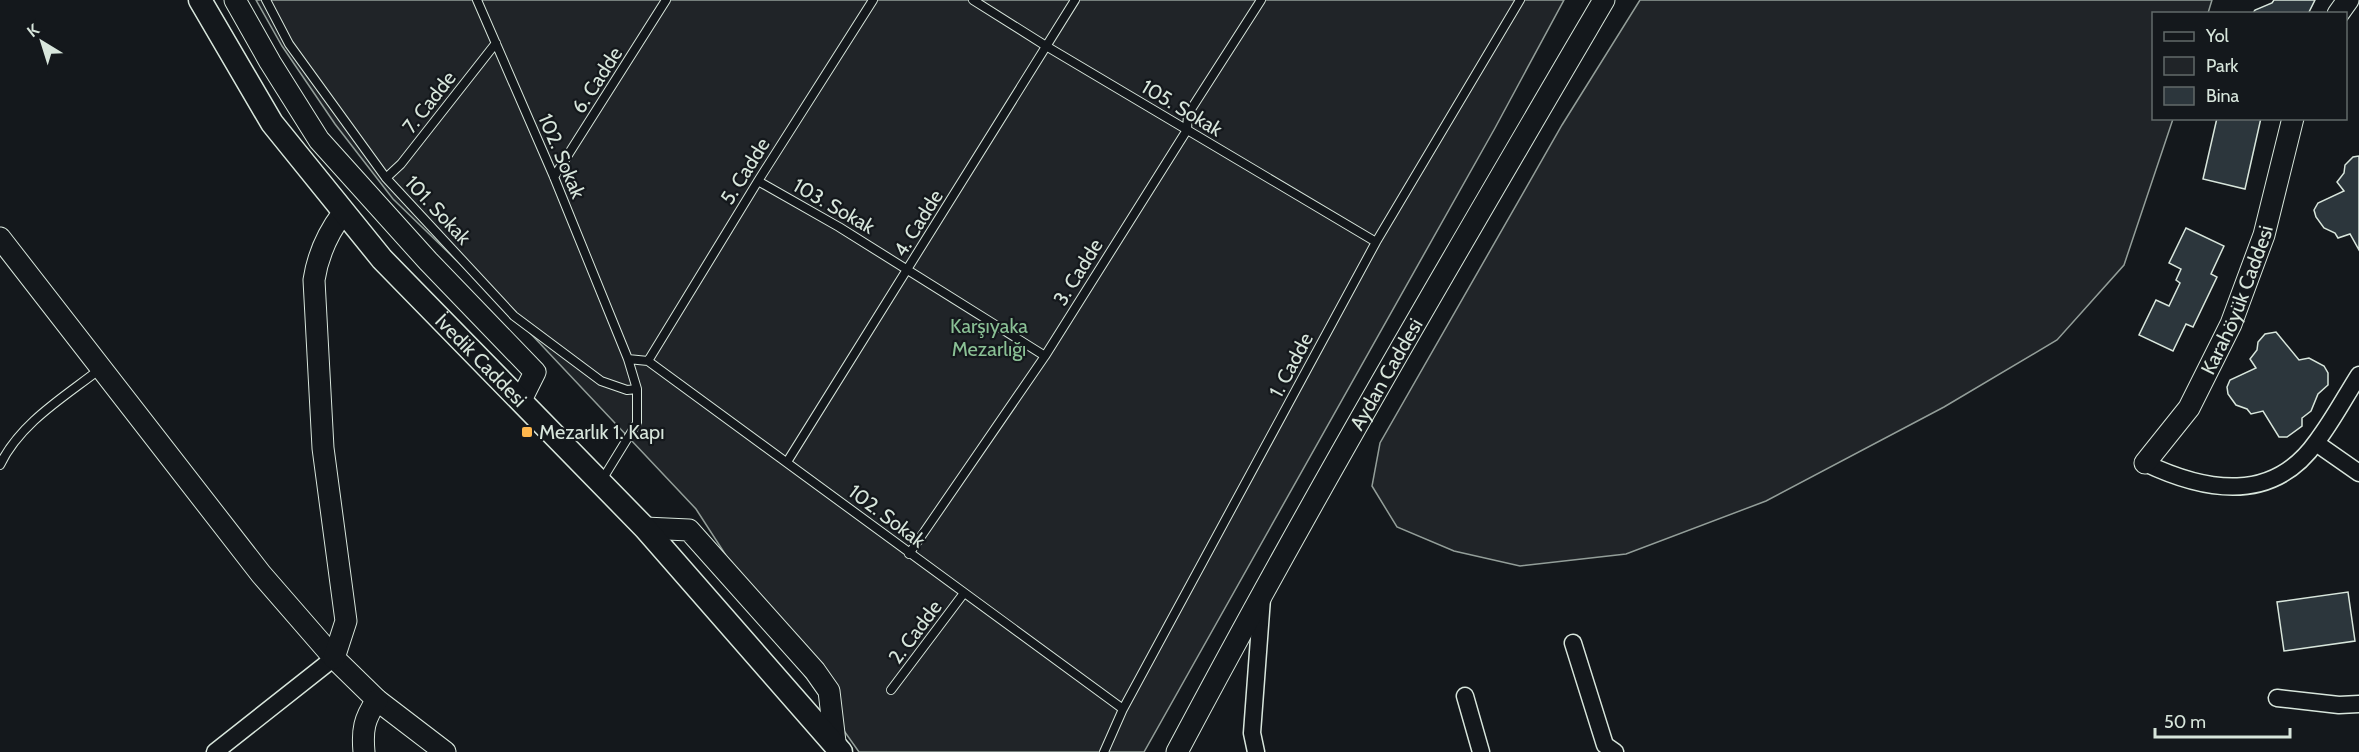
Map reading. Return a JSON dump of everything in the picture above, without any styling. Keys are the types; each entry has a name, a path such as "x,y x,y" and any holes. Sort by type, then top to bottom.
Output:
{"main road":[{"name":"İvedik Caddesi","path":"209,3 272,123 342,213 382,259 645,528 838,747"}],"street":[{"path":"235,0 270,62 319,140 406,237 535,372 521,400"},
{"name":"Aydan Caddesi","path":"1177,752 1262,591 1347,441 1604,0"},
{"name":"Karahöyük Caddesi","path":"2145,463 2189,408 2231,324 2264,235 2293,120"},
{"path":"215,752 334,658 346,621 323,448 314,280 318,256 329,231 342,213"},
{"path":"382,259 406,237"},
{"path":"0,238 261,574 334,658 377,700 445,752"},
{"path":"2145,463 2168,474 2221,487 2260,484 2290,469 2316,443 2359,375"},
{"path":"2316,443 2359,473"},
{"path":"645,528 689,530 816,671 829,691 838,747"},
{"path":"1256,752 1252,733 1262,591"},
{"path":"1573,643 1605,746 1615,752"},
{"path":"1465,696 1481,752"},
{"path":"2277,698 2339,705 2359,704"},
{"path":"364,752 362,737 366,716 377,700"}],"lane":[{"name":"101. Sokak","path":"266,0 289,44 386,178 514,316 601,381 627,390 637,389"},
{"name":"102. Sokak","path":"477,0 554,177 628,359 637,389 637,423 601,482"},
{"name":"6. Cadde","path":"554,177 666,0"},
{"name":"5. Cadde","path":"648,361 758,181 873,0"},
{"name":"105. Sokak","path":"973,0 1376,243"},
{"name":"4. Cadde","path":"787,462 1075,0"},
{"name":"3. Cadde","path":"909,554 1045,356 1187,130 1188,114 1261,0"},
{"name":"1. Cadde","path":"1104,752 1123,709 1376,243 1520,0"},
{"name":"7. Cadde","path":"386,178 401,164 496,43"},
{"name":"103. Sokak","path":"758,181 839,227 1045,356"},
{"path":"628,359 648,361"},
{"name":"102. Sokak","path":"648,361 1123,709"},
{"path":"0,465 10,448 39,416 100,369"},
{"name":"2. Cadde","path":"891,690 964,593"}],"green space":[{"name":"Karşıyaka Mezarlığı","path":"256,0 1564,0 1495,128 1144,752 859,752 791,656 696,509 514,316 393,199 335,124 282,46"},
{"path":"1640,0 2212,0 2208,12 2152,12 2152,120 2173,120 2124,265 2057,340 1944,407 1766,501 1626,554 1520,566 1454,551 1397,527 1372,486 1380,443 1562,125"}],"building":[{"path":"2274,0 2315,0 2309,12 2254,12"},
{"path":"2217,120 2261,120 2245,189 2203,179"},
{"path":"2359,156 2359,250 2350,234 2338,238 2335,233 2324,228 2314,210 2318,203 2344,191 2337,182 2344,173 2345,165 2353,157"},
{"path":"2186,228 2224,246 2211,274 2217,277 2193,327 2186,324 2173,351 2139,335 2156,300 2169,306 2180,283 2176,280 2181,269 2169,263"},
{"path":"2276,332 2299,360 2309,358 2324,366 2328,373 2328,385 2318,394 2311,411 2302,418 2302,426 2287,437 2279,437 2263,411 2251,414 2247,409 2236,405 2228,394 2227,387 2230,380 2256,368 2250,359 2257,350 2258,342 2265,334"},
{"path":"2348,592 2355,641 2284,651 2277,602"}],"place":[{"name":"Mezarlık 1. Kapı","path":"527,432"}]}
